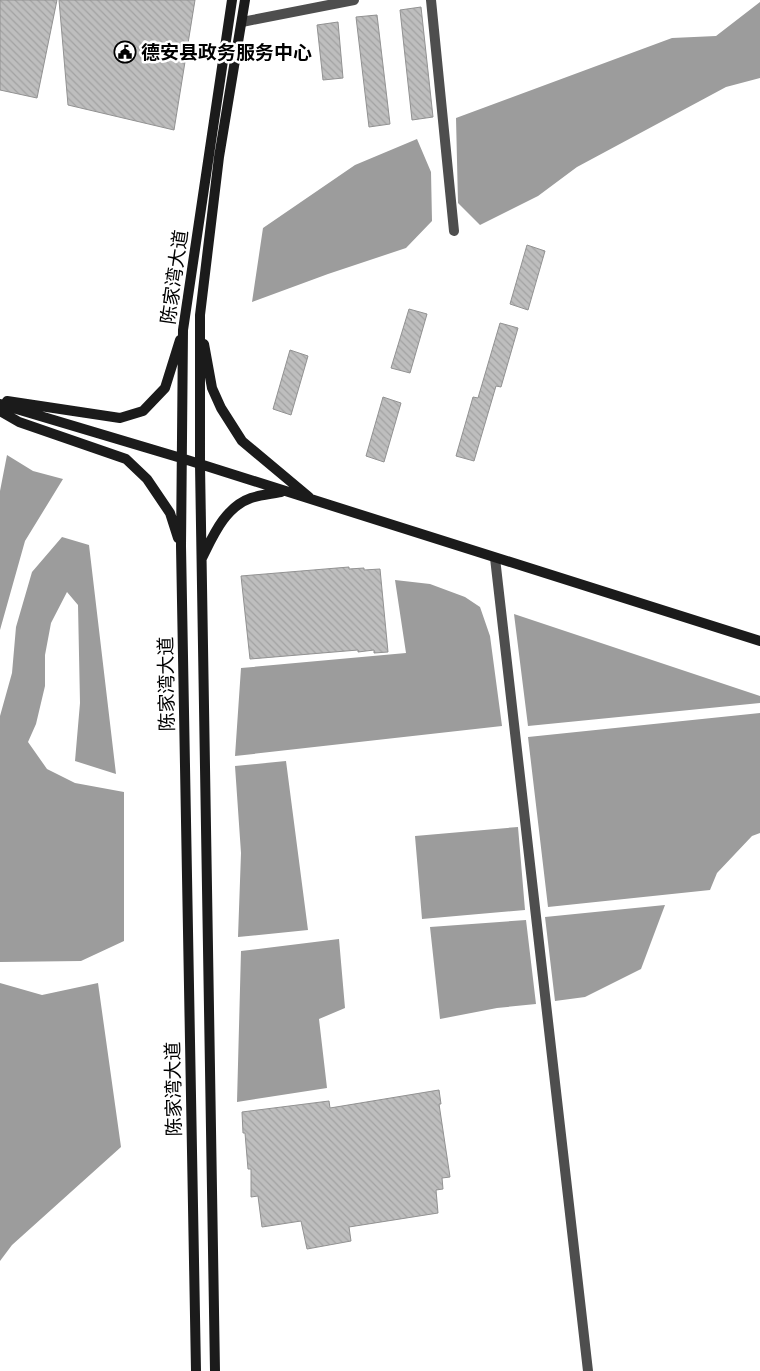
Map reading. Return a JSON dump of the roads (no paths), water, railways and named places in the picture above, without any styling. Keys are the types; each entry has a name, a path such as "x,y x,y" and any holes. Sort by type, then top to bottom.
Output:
{"main road":[{"name":"陈家湾大道","path":"196,1371 181,546 183,330 232,0"},
{"name":"陈家湾大道","path":"215,1371 200,465 200,315 219,157 245,0"},
{"path":"200,315 212,388 221,408 242,441 314,500"},
{"path":"0,400 120,418 143,411 164,388 183,330"},
{"path":"0,404 181,458 760,641"},
{"path":"0,411 19,422 126,459 147,479 170,513 181,546"},
{"path":"202,559 218,526 233,509 249,499 284,491"}],"street":[{"path":"242,22 354,0"},
{"path":"431,0 454,231"},
{"path":"496,558 588,1371"}],"place":[{"name":"德安县政务服务中心","path":"125,52"}]}
